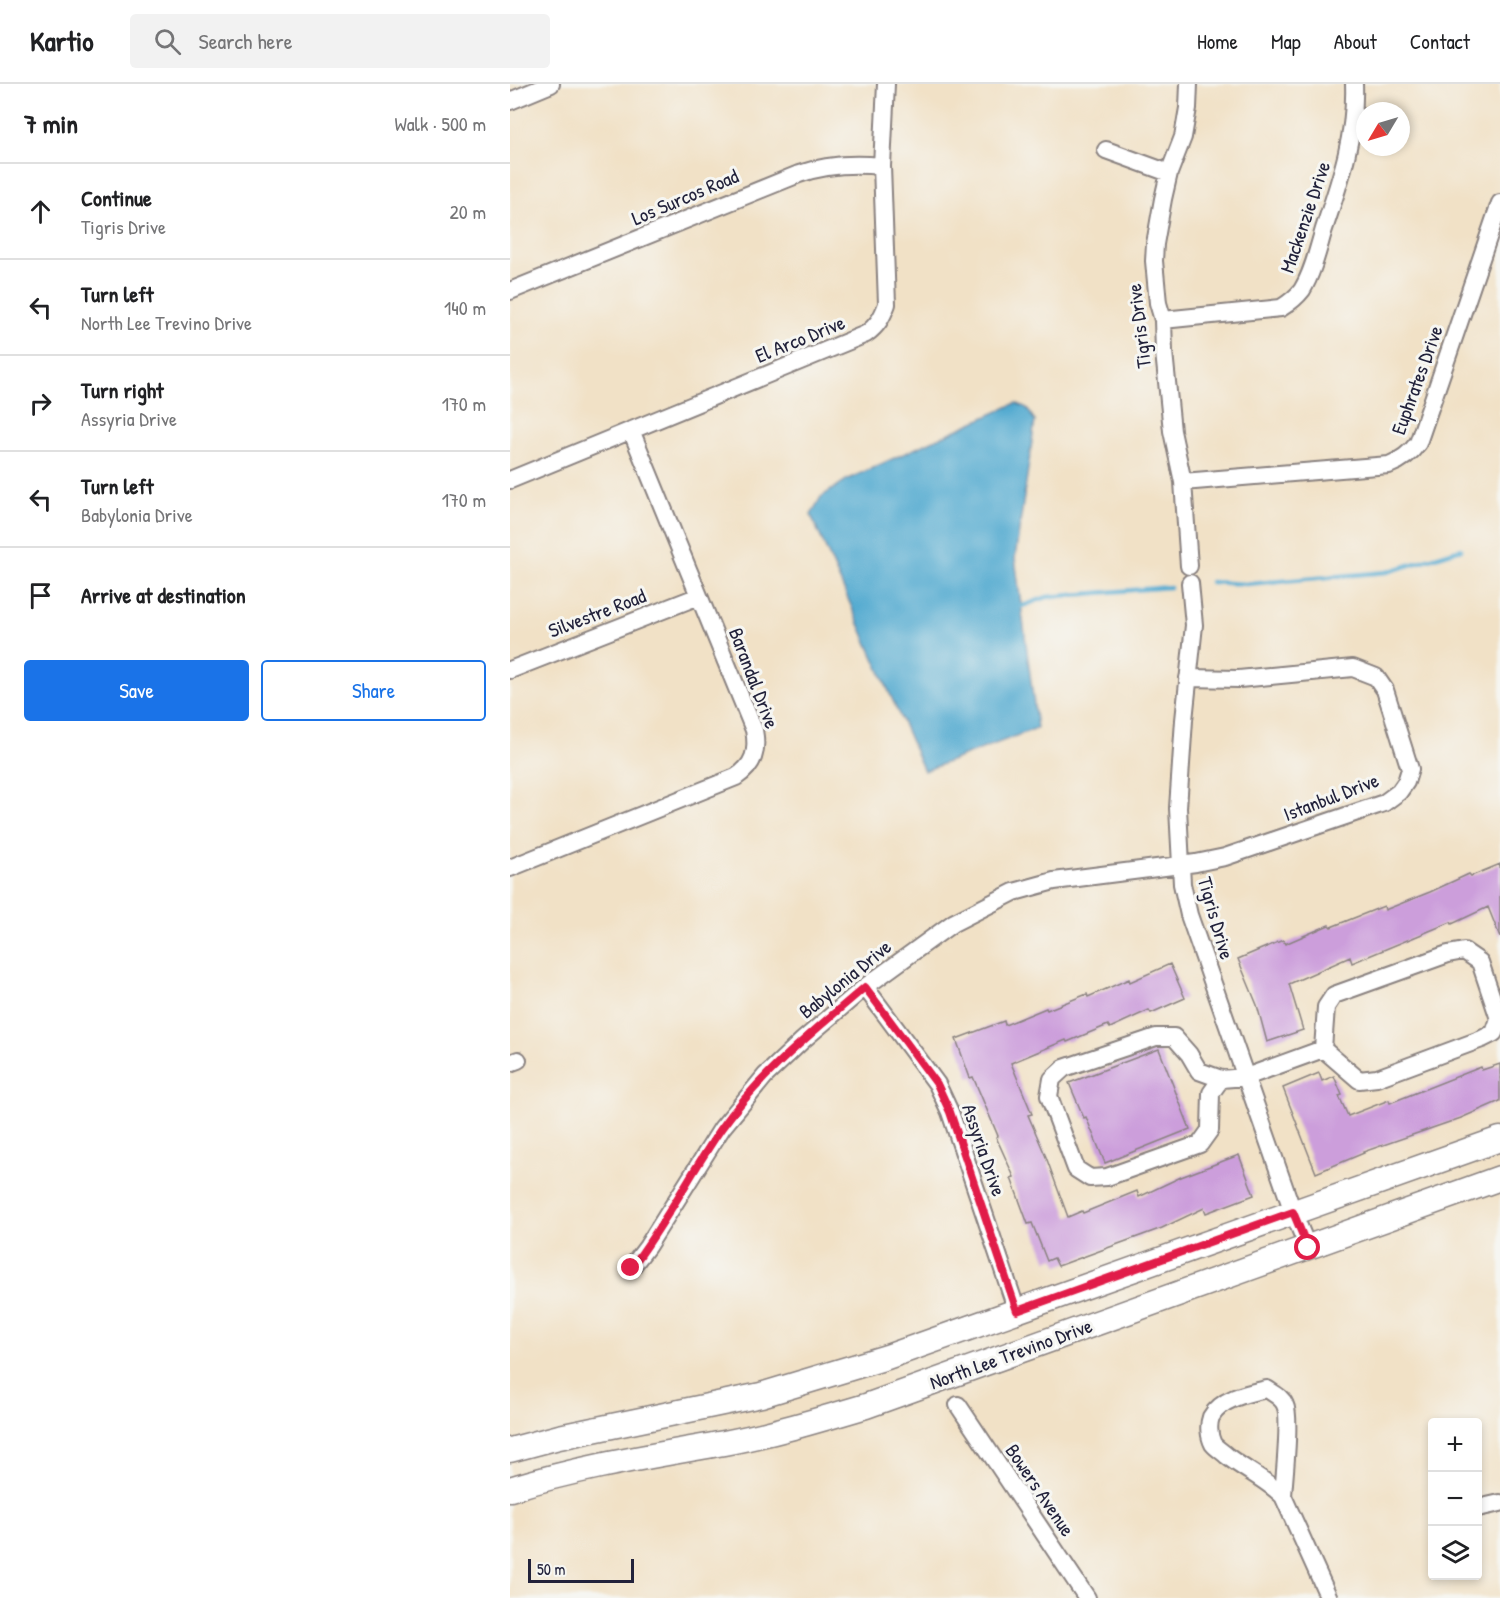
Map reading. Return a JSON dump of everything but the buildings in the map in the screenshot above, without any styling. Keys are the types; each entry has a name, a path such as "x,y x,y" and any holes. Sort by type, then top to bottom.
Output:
{"main road":[{"name":"North Lee Trevino Drive","path":"510,1450 559,1437 761,1395 887,1357 1500,1139"},
{"name":"North Lee Trevino Drive","path":"510,1489 599,1465 725,1443 866,1406 1500,1178"}],"street":[{"path":"510,101 551,84"},
{"name":"El Arco Drive","path":"510,480 866,334 876,327 885,310 887,292 882,166 886,84"},
{"name":"Tigris Drive","path":"1189,84 1183,137 1169,173 1155,244 1154,261 1157,295 1163,320 1172,431 1183,482 1194,625 1178,808 1182,884 1189,915 1293,1212 1308,1248"},
{"name":"Mackenzie Drive","path":"1163,320 1281,308 1297,297 1306,282 1315,258 1348,154 1354,109 1354,84"},
{"path":"1106,150 1169,173"},
{"name":"Los Surcos Road","path":"510,291 799,174 836,165 859,163 882,166"},
{"name":"Euphrates Drive","path":"1183,482 1389,465 1401,461 1411,453 1418,443 1426,422 1500,202"},
{"name":"Barandal Drive","path":"510,868 736,777 746,770 753,760 756,742 754,730 631,430"},
{"name":"Silvestre Road","path":"510,670 699,596"},
{"name":"Istanbul Drive","path":"1181,865 1225,857 1384,803 1399,792 1406,782 1410,769 1385,690 1376,677 1353,668 1239,679 1188,678"},
{"name":"Babylonia Drive","path":"631,1268 722,1128 765,1076 865,987 953,923 1014,892 1054,881 1181,865"},
{"path":"1464,951 1480,962 1499,1019 1494,1033 1482,1040 1377,1078 1359,1080 1323,1049 1326,1007 1334,995 1448,954 1464,951"},
{"name":"Assyria Drive","path":"865,987 937,1084 950,1112 1017,1311"},
{"path":"1221,1079 1211,1093 1210,1130 1200,1144 1107,1177 1090,1178 1076,1169 1049,1096 1052,1078 1064,1068 1156,1037 1174,1037 1189,1054 1199,1071 1221,1079 1246,1077 1323,1049"},
{"path":"1283,1496 1288,1421 1286,1406 1280,1397 1267,1389 1226,1402 1214,1412 1208,1423 1214,1445 1283,1496 1329,1598"},
{"name":"Bowers Avenue","path":"958,1405 1088,1598"},
{"path":"1482,1507 1500,1503"}],"water":[{"path":"1016,403 1027,408 1035,421 1015,558 1037,728 924,771 811,515 821,497 848,479"}],"waterway":[{"path":"1211,582 1246,584 1387,572 1461,549"},
{"path":"1017,608 1047,597 1170,587"}],"route":[{"path":"631,1268 722,1128 765,1076 865,987 937,1084 950,1112 1017,1311 1293,1212 1308,1248"}]}
